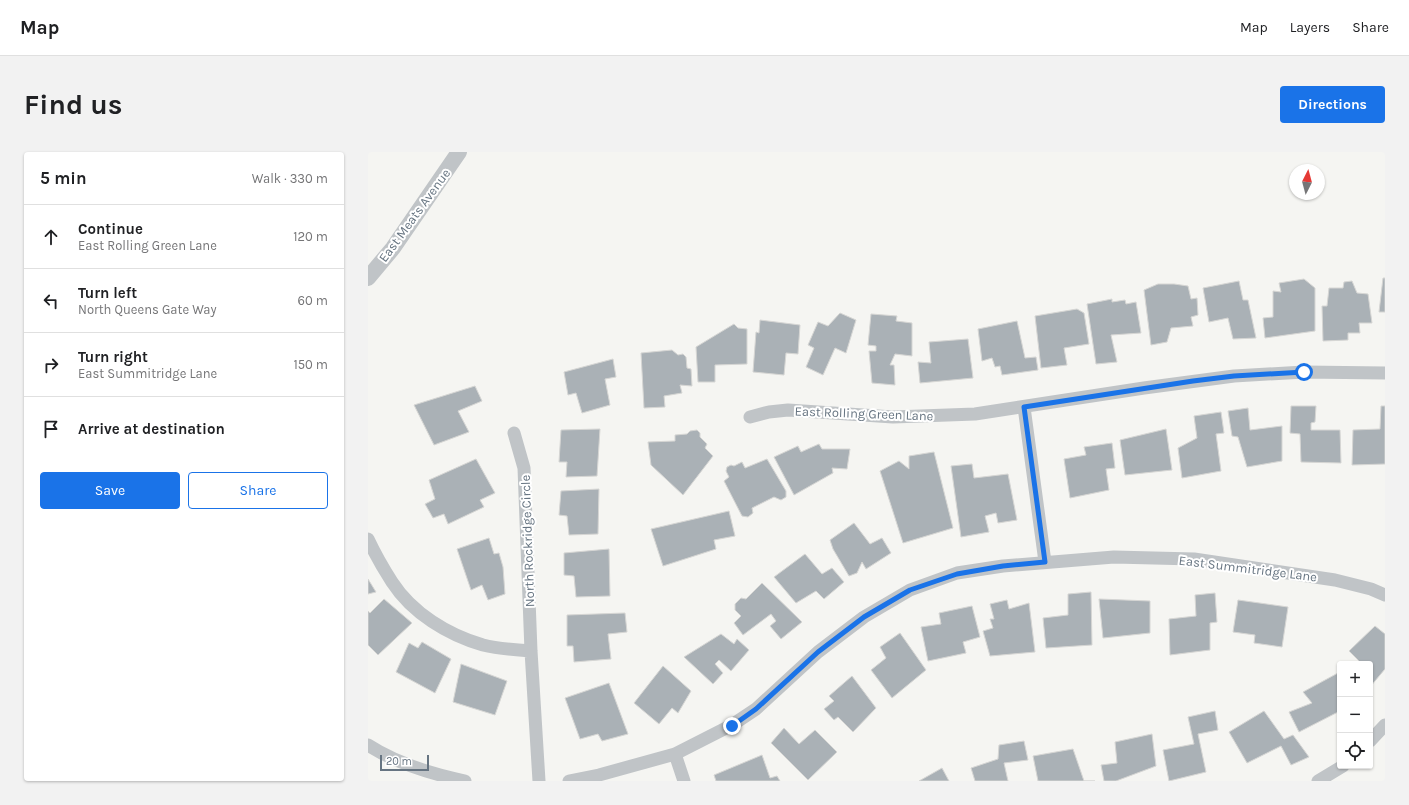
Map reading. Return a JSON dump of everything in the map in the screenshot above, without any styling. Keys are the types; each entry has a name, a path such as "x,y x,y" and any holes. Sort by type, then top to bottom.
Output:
{"street":[{"name":"East Meats Avenue","path":"368,278 393,248 459,152"},
{"name":"East Rolling Green Lane","path":"750,417 769,412 788,410 893,416 975,414 1234,376 1304,372 1385,373"},
{"path":"1024,407 1045,562"},
{"name":"North Rockridge Circle","path":"514,432 524,468 531,651 539,781"},
{"path":"368,539 392,583 405,598 432,621 465,639 484,645 505,649 531,651"},
{"name":"East Summitridge Lane","path":"569,781 599,775 675,754 732,726 756,709 818,652 858,621 910,590 957,574 1003,566 1114,557 1194,559 1335,580 1370,589 1385,595"},
{"path":"1373,738 1385,725"},
{"path":"368,744 409,766 465,781"},
{"path":"675,754 684,781"},
{"path":"1318,781 1338,769"}],"building":[{"path":"1383,278 1385,278 1385,312 1379,312"},
{"path":"1304,279 1315,288 1315,331 1265,338 1263,318 1273,317 1273,291 1281,292 1279,283"},
{"path":"1239,281 1243,300 1248,300 1256,338 1233,339 1228,318 1209,322 1203,288"},
{"path":"1352,281 1357,293 1368,294 1372,323 1359,323 1360,333 1348,333 1348,340 1323,341 1322,306 1327,306 1329,288 1343,288 1344,282"},
{"path":"1158,284 1188,286 1191,299 1197,298 1198,315 1191,317 1193,326 1171,328 1167,342 1151,345 1144,290"},
{"path":"1112,299 1112,302 1125,300 1126,304 1136,302 1141,333 1111,335 1117,362 1096,364 1087,304"},
{"path":"1077,309 1084,313 1089,344 1064,348 1067,365 1041,368 1035,316"},
{"path":"840,313 856,320 846,353 835,348 823,375 806,367 814,348 808,345 818,322 828,326"},
{"path":"871,314 897,316 896,321 912,323 912,356 895,354 890,365 894,365 895,385 872,383 869,351 876,351 876,346 868,345"},
{"path":"760,320 800,325 798,354 786,353 784,375 753,372 756,332 759,333"},
{"path":"1017,321 1025,358 1036,357 1038,370 1002,375 1000,366 995,367 992,358 982,361 978,329"},
{"path":"734,324 738,328 747,329 747,364 715,365 715,382 698,382 696,347"},
{"path":"968,339 973,378 920,383 918,362 931,363 929,342"},
{"path":"672,350 678,355 683,354 686,357 687,368 691,369 692,386 680,385 682,393 664,396 665,407 644,408 641,353"},
{"path":"613,359 616,377 605,379 610,405 582,413 576,393 568,395 564,372"},
{"path":"475,386 482,401 458,411 469,432 434,445 414,405"},
{"path":"1291,406 1316,406 1315,422 1311,423 1311,430 1340,430 1341,463 1301,462 1300,434 1290,433"},
{"path":"1381,406 1385,406 1385,464 1352,465 1353,430 1380,429"},
{"path":"1248,408 1250,430 1282,426 1282,461 1247,467 1238,437 1232,436 1228,411"},
{"path":"1221,412 1224,433 1216,434 1221,471 1182,478 1178,448 1197,438 1194,416"},
{"path":"600,429 597,476 566,477 567,462 559,462 561,430"},
{"path":"1166,429 1172,470 1125,475 1120,440"},
{"path":"697,430 700,433 700,437 707,444 705,448 713,456 683,495 651,465 648,442 675,441 675,435 687,434 690,431"},
{"path":"1112,443 1115,468 1106,469 1109,490 1070,498 1064,459 1086,455 1084,447"},
{"path":"819,444 822,449 850,449 847,469 832,468 833,473 794,495 774,457 798,446 801,452"},
{"path":"934,452 953,528 903,543 880,471 899,461 909,469 909,456"},
{"path":"476,459 495,493 480,500 484,507 448,524 444,514 433,518 425,504 435,499 429,480"},
{"path":"767,459 786,491 786,497 781,500 774,497 752,508 753,513 748,517 742,516 724,481 729,477 726,471 727,467 731,465 734,466 742,462 745,468"},
{"path":"972,464 974,478 1008,474 1017,520 998,523 996,513 985,516 989,532 961,537 951,466"},
{"path":"599,489 598,534 569,535 567,516 559,515 561,491"},
{"path":"729,511 735,536 714,540 716,549 663,566 651,529"},
{"path":"854,523 870,544 882,538 891,553 866,569 862,562 857,573 849,576 833,549 830,540"},
{"path":"489,538 494,554 499,553 503,567 505,594 488,600 482,585 471,590 457,549"},
{"path":"609,549 610,596 576,597 574,576 564,575 564,553"},
{"path":"805,554 822,574 832,568 844,582 824,599 816,591 796,603 774,577"},
{"path":"368,579 376,592 368,594"},
{"path":"762,583 802,622 781,639 770,626 776,621 771,614 743,635 734,623 741,616 735,610 735,604 741,598 746,599"},
{"path":"1091,592 1092,645 1046,648 1043,618 1068,615 1068,594"},
{"path":"1215,593 1217,622 1210,623 1210,650 1170,655 1169,619 1196,616 1195,595"},
{"path":"384,599 412,623 378,655 368,645 368,611 370,613"},
{"path":"1099,599 1150,601 1150,633 1103,638"},
{"path":"1007,600 1009,609 1029,603 1035,652 990,656 983,631 993,628 990,619 994,619 990,604"},
{"path":"1238,600 1288,607 1282,647 1254,643 1255,635 1233,632"},
{"path":"972,606 980,637 963,642 966,653 928,661 921,627 941,624 939,613"},
{"path":"625,613 627,632 608,634 611,659 574,662 573,646 567,646 567,615"},
{"path":"1375,626 1385,634 1385,669 1373,683 1373,661 1359,661 1349,651"},
{"path":"900,633 926,670 892,698 871,670 886,658 880,647"},
{"path":"721,634 734,644 737,639 749,650 731,671 719,660 715,664 723,673 713,684 684,657"},
{"path":"422,642 451,659 435,693 396,672 409,643 418,648"},
{"path":"461,664 507,681 495,715 453,702"},
{"path":"663,666 691,691 678,713 672,708 659,724 634,703"},
{"path":"1337,674 1337,713 1299,732 1289,712 1312,703 1303,692"},
{"path":"852,676 876,708 853,732 838,717 834,720 824,709 834,701 829,696"},
{"path":"609,683 628,734 602,741 598,734 580,739 565,698"},
{"path":"1215,711 1218,730 1198,734 1206,772 1169,781 1163,750 1194,744 1188,717"},
{"path":"1264,711 1284,739 1293,735 1309,757 1291,765 1281,746 1247,763 1229,732"},
{"path":"784,728 799,744 815,730 837,752 808,780 771,743"},
{"path":"1152,734 1156,766 1116,781 1104,781 1101,765 1117,763 1115,742"},
{"path":"1024,741 1028,760 1004,763 1008,781 975,781 971,768 998,759 999,745"},
{"path":"1073,749 1084,781 1038,781 1033,756"},
{"path":"762,755 770,778 777,776 780,781 716,781 714,775"},
{"path":"942,768 949,781 919,781"}],"route":[{"path":"732,726 756,709 818,652 864,617 910,590 957,574 1003,566 1045,562 1024,407 1193,381 1234,376 1304,372"}]}
